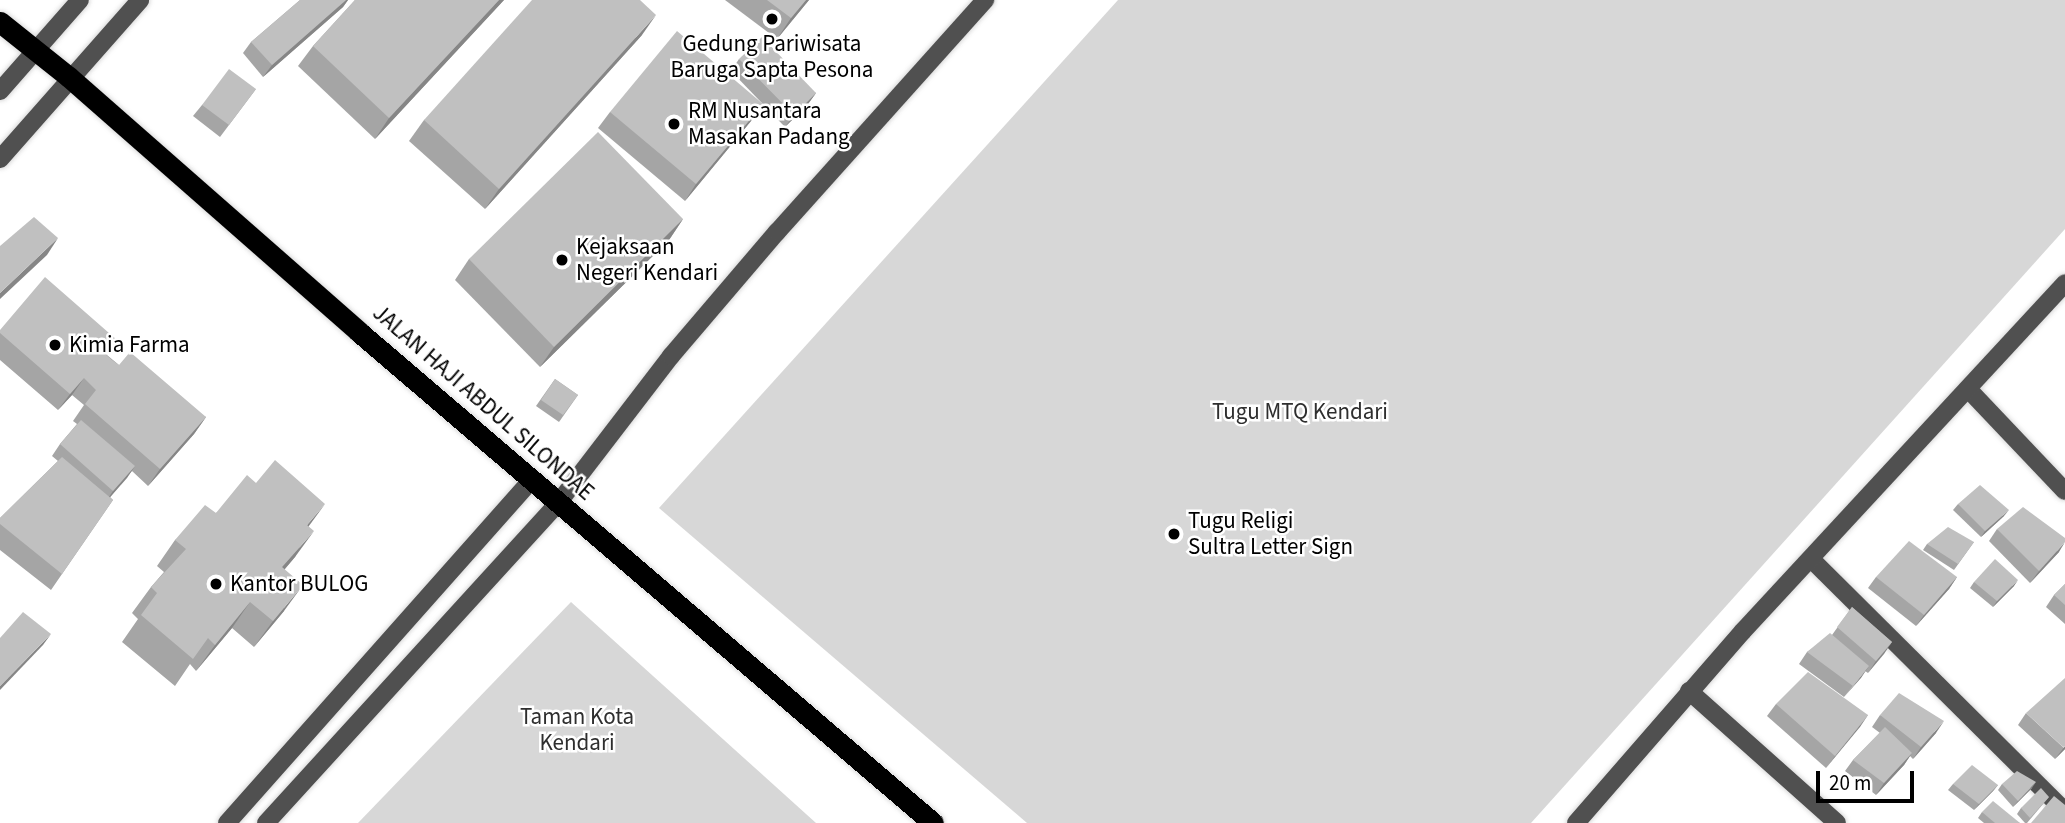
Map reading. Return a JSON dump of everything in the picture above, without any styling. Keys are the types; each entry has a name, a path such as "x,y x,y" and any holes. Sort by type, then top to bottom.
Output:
{"highway":[{"name":"JALAN HAJI ABDUL SILONDAE","path":"0,22 69,77 933,823"}],"street":[{"path":"0,91 80,0"},
{"path":"0,159 139,0"},
{"path":"266,823 559,502 706,315 985,0"},
{"path":"1576,823 1689,691 2065,284"},
{"path":"1969,390 2065,491"},
{"path":"227,823 532,479"},
{"path":"1811,559 2065,811"},
{"path":"1689,691 1837,823"}],"green space":[{"name":"Tugu MTQ Kendari","path":"1118,0 2065,0 2065,229 1531,823 1027,823 659,508"},
{"name":"Taman Kota Kendari","path":"571,602 816,823 358,823"}],"building":[{"path":"300,0 346,0 272,65 251,42"},
{"path":"355,0 499,0 389,118 313,46"},
{"path":"532,0 640,0 656,15 499,189 424,120"},
{"path":"767,0 806,0 791,18"},
{"name":"RM Nusantara Masakan Padang","path":"677,31 763,104 696,184 610,112"},
{"path":"762,37 816,93 794,115 739,59"},
{"path":"229,69 256,89 229,125 202,105"},
{"name":"Kejaksaan Negeri Kendari","path":"598,132 683,219 554,347 469,259"},
{"path":"34,217 58,238 0,293 0,246"},
{"path":"45,277 117,340 105,354 119,365 130,352 206,417 160,469 85,404 96,390 84,378 70,394 0,333"},
{"path":"555,379 578,395 563,415 541,400"},
{"path":"81,420 135,466 113,491 60,444"},
{"path":"62,457 113,500 62,574 0,524 0,518"},
{"name":"Kantor BULOG","path":"275,460 325,504 307,525 314,531 282,567 303,585 273,621 250,602 215,645 208,638 193,659 141,615 157,593 151,587 186,549 175,540 205,505 216,513 247,475 256,483"},
{"path":"1980,485 2009,510 1985,531 1958,504"},
{"path":"2023,507 2065,538 2065,542 2039,571 1997,529"},
{"path":"1948,527 1974,542 1958,564 1927,544"},
{"path":"1909,541 1957,577 1924,615 1876,577"},
{"path":"1995,559 2018,580 1997,601 1974,582"},
{"path":"2065,584 2065,605 2054,595"},
{"path":"1852,607 1892,642 1876,661 1837,627"},
{"path":"23,612 51,634 0,686 0,638"},
{"path":"1830,633 1869,666 1853,686 1807,652"},
{"path":"1808,672 1868,715 1835,756 1776,704"},
{"path":"2065,678 2065,746 2063,747 2026,713"},
{"path":"1899,693 1944,721 1921,747 1880,715"},
{"path":"1885,727 1912,753 1884,783 1853,760"},
{"path":"1972,765 1998,785 1979,804 1953,784"},
{"path":"2017,771 2036,782 2018,801 2002,784"},
{"path":"2041,788 2049,797 2030,818 2021,808"},
{"path":"2054,796 2065,805 2065,823 2031,823"},
{"path":"1993,801 2020,823 1995,823 1982,812"}],"place":[{"name":"Gedung Pariwisata Baruga Sapta Pesona","path":"772,19"},
{"name":"RM Nusantara Masakan Padang","path":"674,124"},
{"name":"Kejaksaan Negeri Kendari","path":"562,260"},
{"name":"Kimia Farma","path":"55,345"},
{"name":"Tugu Religi Sultra Letter Sign","path":"1174,534"},
{"name":"Kantor BULOG","path":"216,584"}]}
